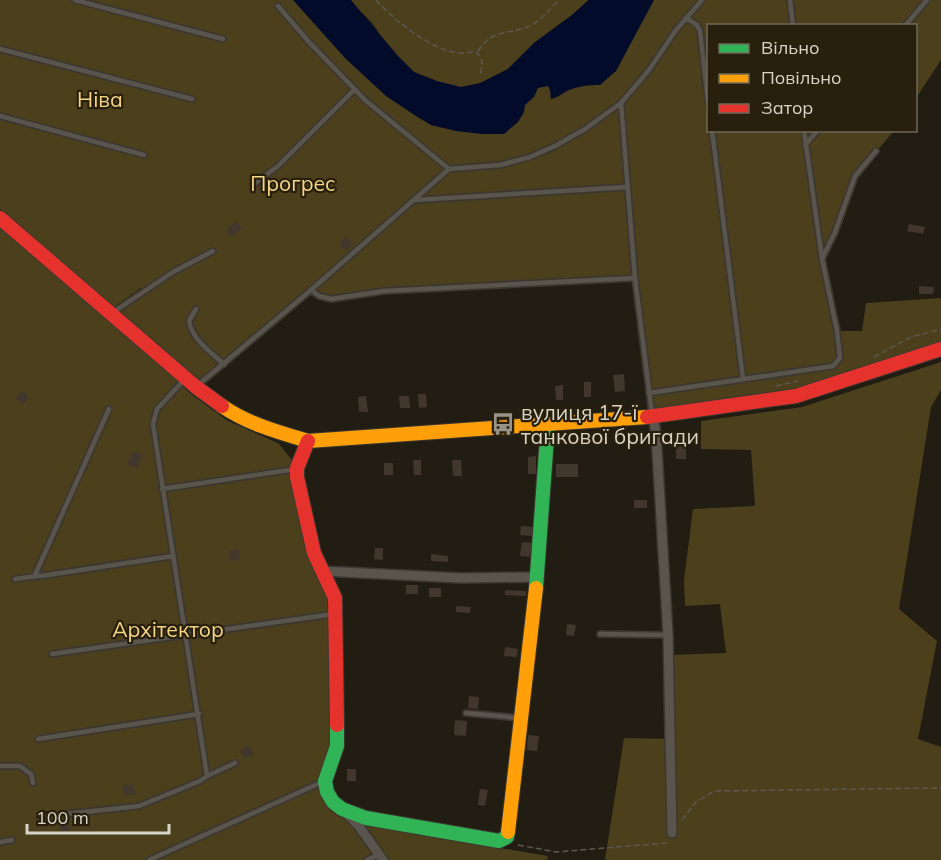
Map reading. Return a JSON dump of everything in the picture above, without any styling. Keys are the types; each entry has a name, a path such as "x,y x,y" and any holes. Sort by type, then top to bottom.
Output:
{"main road":[{"path":"0,218 191,382 234,414 264,428 308,441 653,417 701,411 796,396 941,350"},
{"path":"308,441 297,468 297,477 312,542 321,571 334,598 336,613 337,746 325,781 327,792 333,802 342,809 366,818 499,841 507,837 521,718 537,577 548,424"}],"street":[{"path":"653,417 656,433 668,635 672,833"},
{"path":"321,571 461,578 537,577"},
{"path":"342,809 358,825 382,857"}],"lane":[{"path":"75,0 223,39"},
{"path":"207,776 153,424 157,409 191,382 224,364 449,169 500,165 530,157 585,129 621,103 635,88 676,30 702,0"},
{"path":"789,0 793,24"},
{"path":"907,24 927,0"},
{"path":"278,6 354,90 449,169"},
{"path":"686,18 698,25 700,31 707,92"},
{"path":"0,49 192,99"},
{"path":"253,185 278,166 354,90"},
{"path":"621,103 635,278 653,417"},
{"path":"0,116 144,154"},
{"path":"712,132 743,379"},
{"path":"649,393 833,366 838,362 840,358 837,331 822,259 804,132"},
{"path":"806,145 816,132"},
{"path":"822,259 835,232 855,176 876,151"},
{"path":"415,200 628,187"},
{"path":"112,313 173,272 213,251"},
{"path":"311,290 319,296 331,298 384,291 635,278"},
{"path":"196,309 189,321 190,330 224,364"},
{"path":"38,576 34,573 109,409"},
{"path":"162,489 297,468"},
{"path":"15,579 173,556"},
{"path":"52,654 336,613"},
{"path":"600,634 668,635"},
{"path":"466,713 521,718"},
{"path":"38,739 199,714"},
{"path":"66,814 139,806 200,781 235,763"},
{"path":"0,766 20,766 31,774 33,783"},
{"path":"149,860 325,781"},
{"path":"0,842 12,840"},
{"path":"367,860 382,857"}],"path":[{"path":"376,0 390,16 426,42 454,53 477,52 496,33 528,27 542,18 559,0"},
{"path":"477,52 482,61 481,74"},
{"path":"499,841 556,852 666,843 696,802 714,791 941,788"}],"green space":[{"name":"Прогрес","path":"0,0 299,0 317,20 501,120 637,0 941,0 941,60 917,96 917,24 707,24 707,132 893,132 855,176 822,259 837,331 862,331 866,303 941,298 941,343 796,390 655,410 652,396 649,393 635,279 384,291 331,299 311,291 201,384 119,311 145,293 141,288 114,307 0,209"},
{"path":"346,0 588,0 534,43 508,69 487,80 489,86 443,94 414,72 380,39 372,22"},
{"name":"Архітектор","path":"0,226 108,317 191,394 228,421 278,443 292,460 294,478 331,597 333,747 323,794 363,825 548,856 547,860 0,860"},
{"path":"941,362 941,390 931,407 899,609 937,641 918,739 941,747 941,860 605,860 624,738 673,739 670,655 726,653 720,604 685,606 684,580 693,509 755,506 751,450 701,449 701,421 802,407"}],"water":[{"path":"293,0 351,0 414,72 461,87 480,83 508,69 534,43 589,0 654,0 616,71 600,85 569,90 551,99 548,86 538,88 534,97 525,105 518,122 504,134 482,134 431,125 386,96 345,58"}],"building":[{"path":"236,221 242,228 231,237 226,230"},
{"path":"909,224 925,227 923,234 907,231"},
{"path":"346,237 353,244 346,251 339,243"},
{"path":"919,286 934,287 933,294 919,294"},
{"path":"624,374 625,391 615,392 613,375"},
{"path":"584,382 591,382 591,397 584,397"},
{"path":"563,385 563,400 556,400 555,386"},
{"path":"21,391 29,396 24,404 16,399"},
{"path":"418,394 426,394 427,407 419,408"},
{"path":"366,396 368,412 359,412 358,397"},
{"path":"399,396 409,396 410,408 400,408"},
{"path":"686,446 686,459 676,459 676,447"},
{"path":"133,451 143,455 137,468 127,464"},
{"path":"536,456 536,474 528,474 528,457"},
{"path":"413,460 421,460 421,475 414,475"},
{"path":"452,460 461,460 462,476 453,476"},
{"path":"384,463 393,463 393,475 384,475"},
{"path":"556,464 578,464 578,477 556,477"},
{"path":"634,500 647,500 647,508 634,508"},
{"path":"521,526 533,527 532,536 520,535"},
{"path":"522,542 532,543 530,557 520,556"},
{"path":"375,548 383,548 383,560 374,559"},
{"path":"239,549 240,559 230,561 229,551"},
{"path":"431,554 448,556 448,562 431,561"},
{"path":"406,585 418,585 418,594 406,594"},
{"path":"429,588 441,588 441,597 429,597"},
{"path":"505,590 526,591 526,596 505,595"},
{"path":"456,606 471,607 470,613 456,612"},
{"path":"567,624 576,625 574,636 566,635"},
{"path":"505,647 518,649 517,657 504,656"},
{"path":"469,696 479,697 478,709 468,708"},
{"path":"455,720 467,721 466,736 454,735"},
{"path":"528,735 539,736 537,751 527,750"},
{"path":"250,746 254,755 244,759 240,750"},
{"path":"347,769 356,769 356,781 347,781"},
{"path":"133,784 135,794 125,796 123,786"},
{"path":"480,789 488,790 485,806 478,805"},
{"path":"69,820 71,830 61,832 58,822"}],"traffic: fast":[{"path":"536,588 548,424"},
{"path":"337,725 337,746 325,781 327,792 333,802 342,809 366,818 499,841 507,837 508,832"}],"traffic: slow":[{"path":"222,406 253,423 308,441 647,417"},
{"path":"508,832 536,588"}],"traffic: jam":[{"path":"0,218 196,387 222,406"},
{"path":"647,417 796,396 941,349"},
{"path":"308,441 297,468 297,477 314,553 335,598 337,725"}],"place":[{"name":"вулиця 17-ї танкової бригади","path":"503,424"}],"park label":[{"name":"Ніва","path":"100,99"}]}
